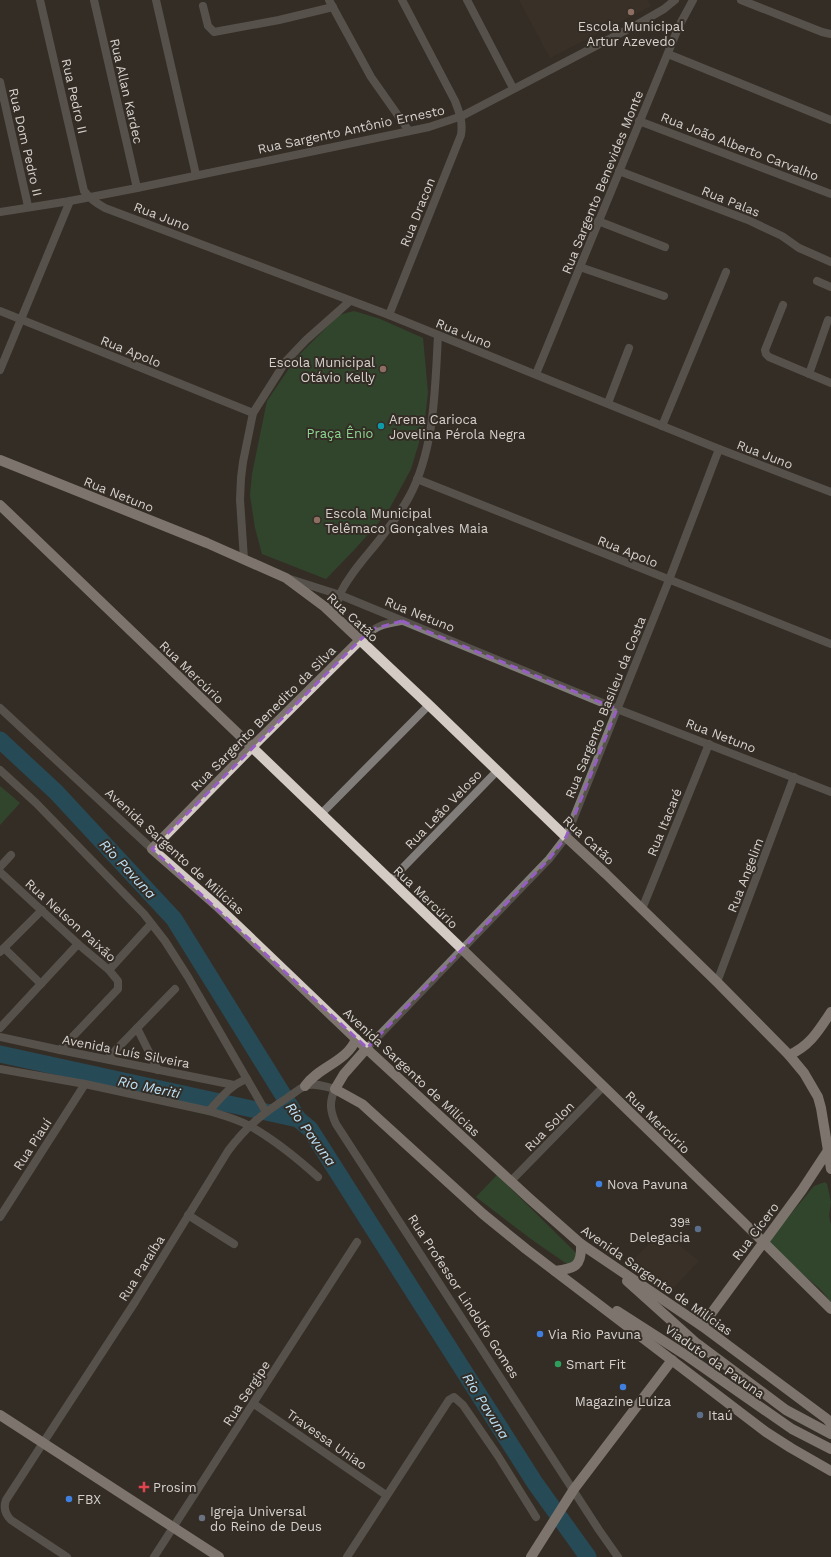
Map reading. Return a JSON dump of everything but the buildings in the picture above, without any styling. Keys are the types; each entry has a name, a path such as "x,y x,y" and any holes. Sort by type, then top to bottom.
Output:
{"main road":[{"name":"Rua Netuno","path":"3,464 207,543 286,578"},
{"name":"Rua Mercúrio","path":"0,505 463,950 831,1309"},
{"name":"Rua Catão","path":"286,578 325,607 429,705 642,909 790,1055 804,1073 818,1097 830,1149 831,1169"},
{"name":"Rua Sargento Benedito da Silva","path":"152,849 360,640"},
{"name":"Avenida Sargento de Milícias","path":"152,849 216,905 356,1038 581,1244 702,1326 827,1419 831,1424"},
{"path":"790,1055 799,1051 812,1040 831,1012"},
{"path":"305,1086 312,1078 349,1050 356,1038"},
{"name":"Rua Professor Lindolfo Gomes","path":"335,1090 344,1074 367,1048"},
{"path":"335,1090 362,1104 483,1214 672,1360 766,1432 831,1470"},
{"name":"Rua Cícero","path":"702,1326 802,1190 830,1149"},
{"path":"555,1270 571,1269 577,1265 581,1256 581,1244"},
{"name":"Viaduto da Pavuna","path":"605,1260 639,1293 695,1342 786,1410 831,1434"},
{"name":"Viaduto da Pavuna","path":"585,1293 625,1316 684,1354 792,1429 831,1449"},
{"path":"531,1557 567,1498 672,1360"},
{"path":"0,1415 219,1557"}],"street":[{"name":"Rua Pedro II","path":"40,0 84,190 88,197"},
{"name":"Rua Allan Kardec","path":"94,0 137,188"},
{"path":"156,0 196,174"},
{"path":"402,0 462,116"},
{"path":"467,0 513,88"},
{"name":"Rua Sargento Antônio Ernesto","path":"0,212 28,206 70,201 137,188 196,174 429,127 462,116 638,24 664,9 674,0"},
{"path":"742,0 822,32 831,34"},
{"name":"Rua Sargento Benevides Monte","path":"536,374 598,221 690,2"},
{"path":"203,6 208,26 214,32 279,20 331,3 371,77 409,131"},
{"path":"668,54 831,120"},
{"name":"Rua Dom Pedro II","path":"0,82 28,206"},
{"name":"Rua Dracon","path":"389,315 460,135 462,128 462,116"},
{"name":"Rua João Alberto Carvalho","path":"640,121 831,194"},
{"name":"Rua Palas","path":"619,171 748,220 782,236 799,248 831,262"},
{"name":"Rua Juno","path":"88,197 105,208 389,315 719,449 831,492"},
{"path":"0,370 70,201"},
{"path":"598,221 665,247"},
{"path":"580,267 664,296"},
{"path":"662,426 726,272"},
{"path":"817,281 831,288"},
{"path":"244,559 240,500 241,478 253,413 286,361 306,340 350,301"},
{"path":"783,305 766,350 766,354 769,357 831,383"},
{"name":"Rua Apolo","path":"0,311 253,413"},
{"path":"809,374 828,320"},
{"path":"336,618 340,595 357,567 395,519 410,496 417,478 432,424 438,335"},
{"path":"608,404 629,348"},
{"name":"Rua Sargento Basileu da Costa","path":"367,1048 550,859 566,837 618,709 719,449"},
{"name":"Rua Apolo","path":"417,478 668,580 831,644"},
{"name":"Rua Netuno","path":"286,578 340,595 618,709 831,792"},
{"name":"Rua Sargento Benedito da Silva","path":"360,640 373,629 384,624 402,621"},
{"path":"321,814 429,705"},
{"name":"Avenida Sargento de Milícias","path":"0,708 152,849"},
{"name":"Rua Itacaré","path":"642,909 709,744"},
{"path":"0,770 36,803 152,924 165,941 188,977 254,1091 267,1109"},
{"name":"Rua Leão Veloso","path":"390,881 497,771"},
{"name":"Rua Angelim","path":"717,982 794,777"},
{"path":"0,867 11,855"},
{"name":"Rua Nelson Paixão","path":"0,872 78,944 110,970 118,981 118,989 60,1050"},
{"path":"41,984 2,950 42,910"},
{"path":"110,970 152,924"},
{"path":"0,1028 78,944"},
{"path":"107,1059 175,989"},
{"path":"137,1028 158,1070"},
{"name":"Avenida Luís Silveira","path":"0,1036 60,1050 234,1085"},
{"path":"0,1069 210,1109 249,1126 293,1154 318,1177"},
{"path":"210,1109 227,1090 247,1079"},
{"name":"Rua Piauí","path":"0,1217 85,1084"},
{"path":"305,1086 316,1085 335,1090"},
{"name":"Rua Paraíba","path":"67,1557 11,1520 6,1515 4,1509 6,1500 135,1302 228,1151 249,1126 267,1109 305,1086"},
{"name":"Rua Solon","path":"511,1181 603,1087"},
{"name":"Rua Professor Lindolfo Gomes","path":"335,1090 330,1107 336,1124 618,1557"},
{"path":"188,1215 234,1244"},
{"name":"Rua Sergipe","path":"154,1557 357,1242"},
{"path":"347,1557 449,1400 454,1397 463,1405 498,1456 536,1517"},
{"name":"Travessa Uniao","path":"254,1404 386,1495"}],"highlighted area":[{"path":"402,621 617,709 566,837 549,859 367,1048 152,849 360,640 373,629"}],"shaded area":[{"path":"519,0 647,0 651,6 550,58"},
{"path":"661,1231 699,1261 669,1292 631,1263"}],"green space":[{"name":"Praça Ênio","path":"354,311 380,319 423,338 428,393 424,426 411,469 387,513 326,579 262,554 255,528 250,495 252,474 267,401 297,357 339,315"},
{"path":"0,786 20,803 0,825"},
{"path":"497,1175 575,1252 578,1256 578,1260 567,1264 531,1239 476,1197"},
{"path":"825,1182 827,1184 831,1202 829,1216 831,1225 831,1302 821,1290 767,1243 814,1186"}],"waterway":[{"name":"Rio Pavuna","path":"0,740 56,792 174,919 298,1119 310,1129 535,1483 588,1557"},
{"name":"Rio Meriti","path":"0,1054 298,1119"}],"place":[{"name":"Escola Municipal Artur Azevedo","path":"631,12"},
{"name":"Escola Municipal Otávio Kelly","path":"383,369"},
{"name":"Arena Carioca Jovelina Pérola Negra","path":"381,426"},
{"name":"Escola Municipal Telêmaco Gonçalves Maia","path":"317,520"},
{"name":"Nova Pavuna","path":"599,1184"},
{"name":"39ª Delegacia","path":"698,1229"},
{"name":"Via Rio Pavuna","path":"540,1334"},
{"name":"Smart Fit","path":"558,1364"},
{"name":"Magazine Luiza","path":"623,1387"},
{"name":"Itaú","path":"700,1415"},
{"name":"Prosim","path":"144,1487"},
{"name":"FBX","path":"69,1499"},
{"name":"Igreja Universal do Reino de Deus","path":"202,1518"}]}
